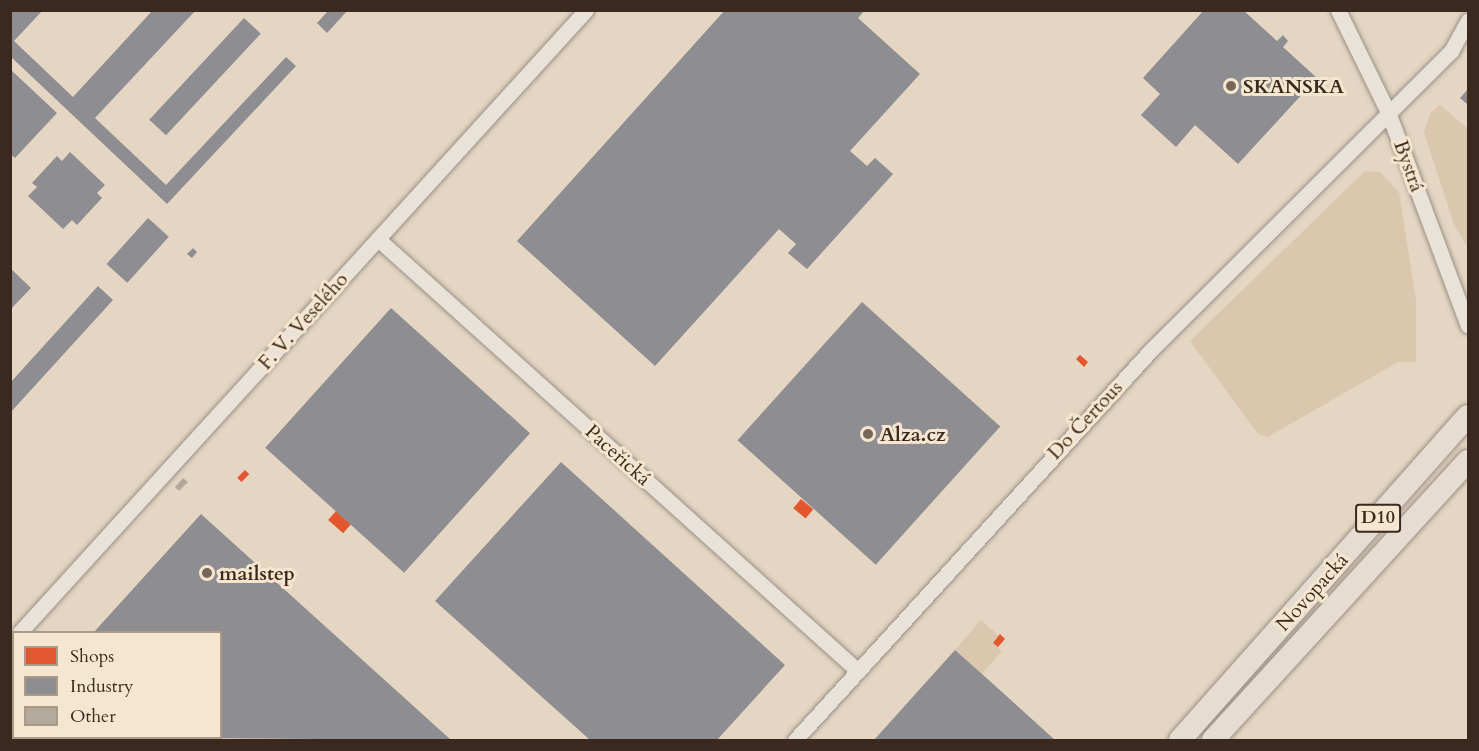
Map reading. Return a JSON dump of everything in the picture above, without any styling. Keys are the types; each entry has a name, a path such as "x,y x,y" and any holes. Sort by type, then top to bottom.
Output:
{"highway":[{"name":"Novopacká","path":"1179,741 1468,416"},
{"name":"Novopacká","path":"1213,741 1468,461"}],"street":[{"name":"F. V. Veselého","path":"22,631 586,10"},
{"name":"Bystrá","path":"1338,10 1388,112 1468,326"},
{"name":"Do Čertous","path":"795,741 1151,350 1450,51 1468,20"},
{"name":"Paceřická","path":"378,239 858,671"}],"shaded area":[{"path":"1440,105 1468,129 1468,248 1454,224 1424,133 1430,113"},
{"path":"1365,171 1380,172 1399,192 1416,300 1416,362 1398,362 1268,437 1258,434 1190,341"},
{"path":"981,620 999,636 993,643 1002,651 982,674 955,650"}],"building: Shops":[{"path":"1080,355 1088,362 1084,367 1076,359"},
{"path":"245,470 249,474 241,482 237,478"},
{"path":"801,499 813,509 806,518 793,508"},
{"path":"336,511 351,524 343,533 328,520"},
{"path":"1000,634 1005,639 998,647 993,643"}],"building: Industry":[{"path":"10,10 43,10 14,41 73,97 153,10 196,10 95,118 166,185 286,57 296,66 167,204 10,56"},
{"path":"329,10 348,10 327,33 317,23"},
{"path":"725,10 865,10 858,18 920,74 850,151 867,166 875,158 893,174 807,269 788,253 796,244 779,229 655,366 517,241"},
{"name":"SKANSKA","path":"1204,10 1243,10 1277,41 1283,35 1288,41 1283,47 1317,78 1238,164 1195,125 1176,147 1141,115 1160,94 1143,78"},
{"path":"244,18 261,34 166,135 149,120"},
{"path":"10,69 57,113 15,158 10,154"},
{"path":"1468,89 1468,105 1460,98"},
{"path":"70,152 105,185 97,193 102,198 77,225 72,220 63,229 28,196 37,187 32,183 57,156 62,161"},
{"path":"148,218 169,237 127,283 107,264"},
{"path":"193,248 197,252 192,258 187,254"},
{"path":"10,268 31,288 10,310"},
{"path":"98,286 113,300 10,413 10,383"},
{"name":"Alza.cz","path":"862,302 1000,426 876,565 738,440"},
{"path":"391,308 530,433 404,573 265,448"},
{"path":"561,462 785,665 717,740 590,740 435,601"},
{"name":"mailstep","path":"201,514 451,740 222,738 222,631 95,631"},
{"path":"955,650 982,674 1055,740 874,740"}],"building: Other":[{"path":"183,478 188,482 179,491 175,487"}],"place":[{"name":"SKANSKA","path":"1231,86"},
{"name":"Alza.cz","path":"868,434"},
{"name":"mailstep","path":"207,573"}]}
